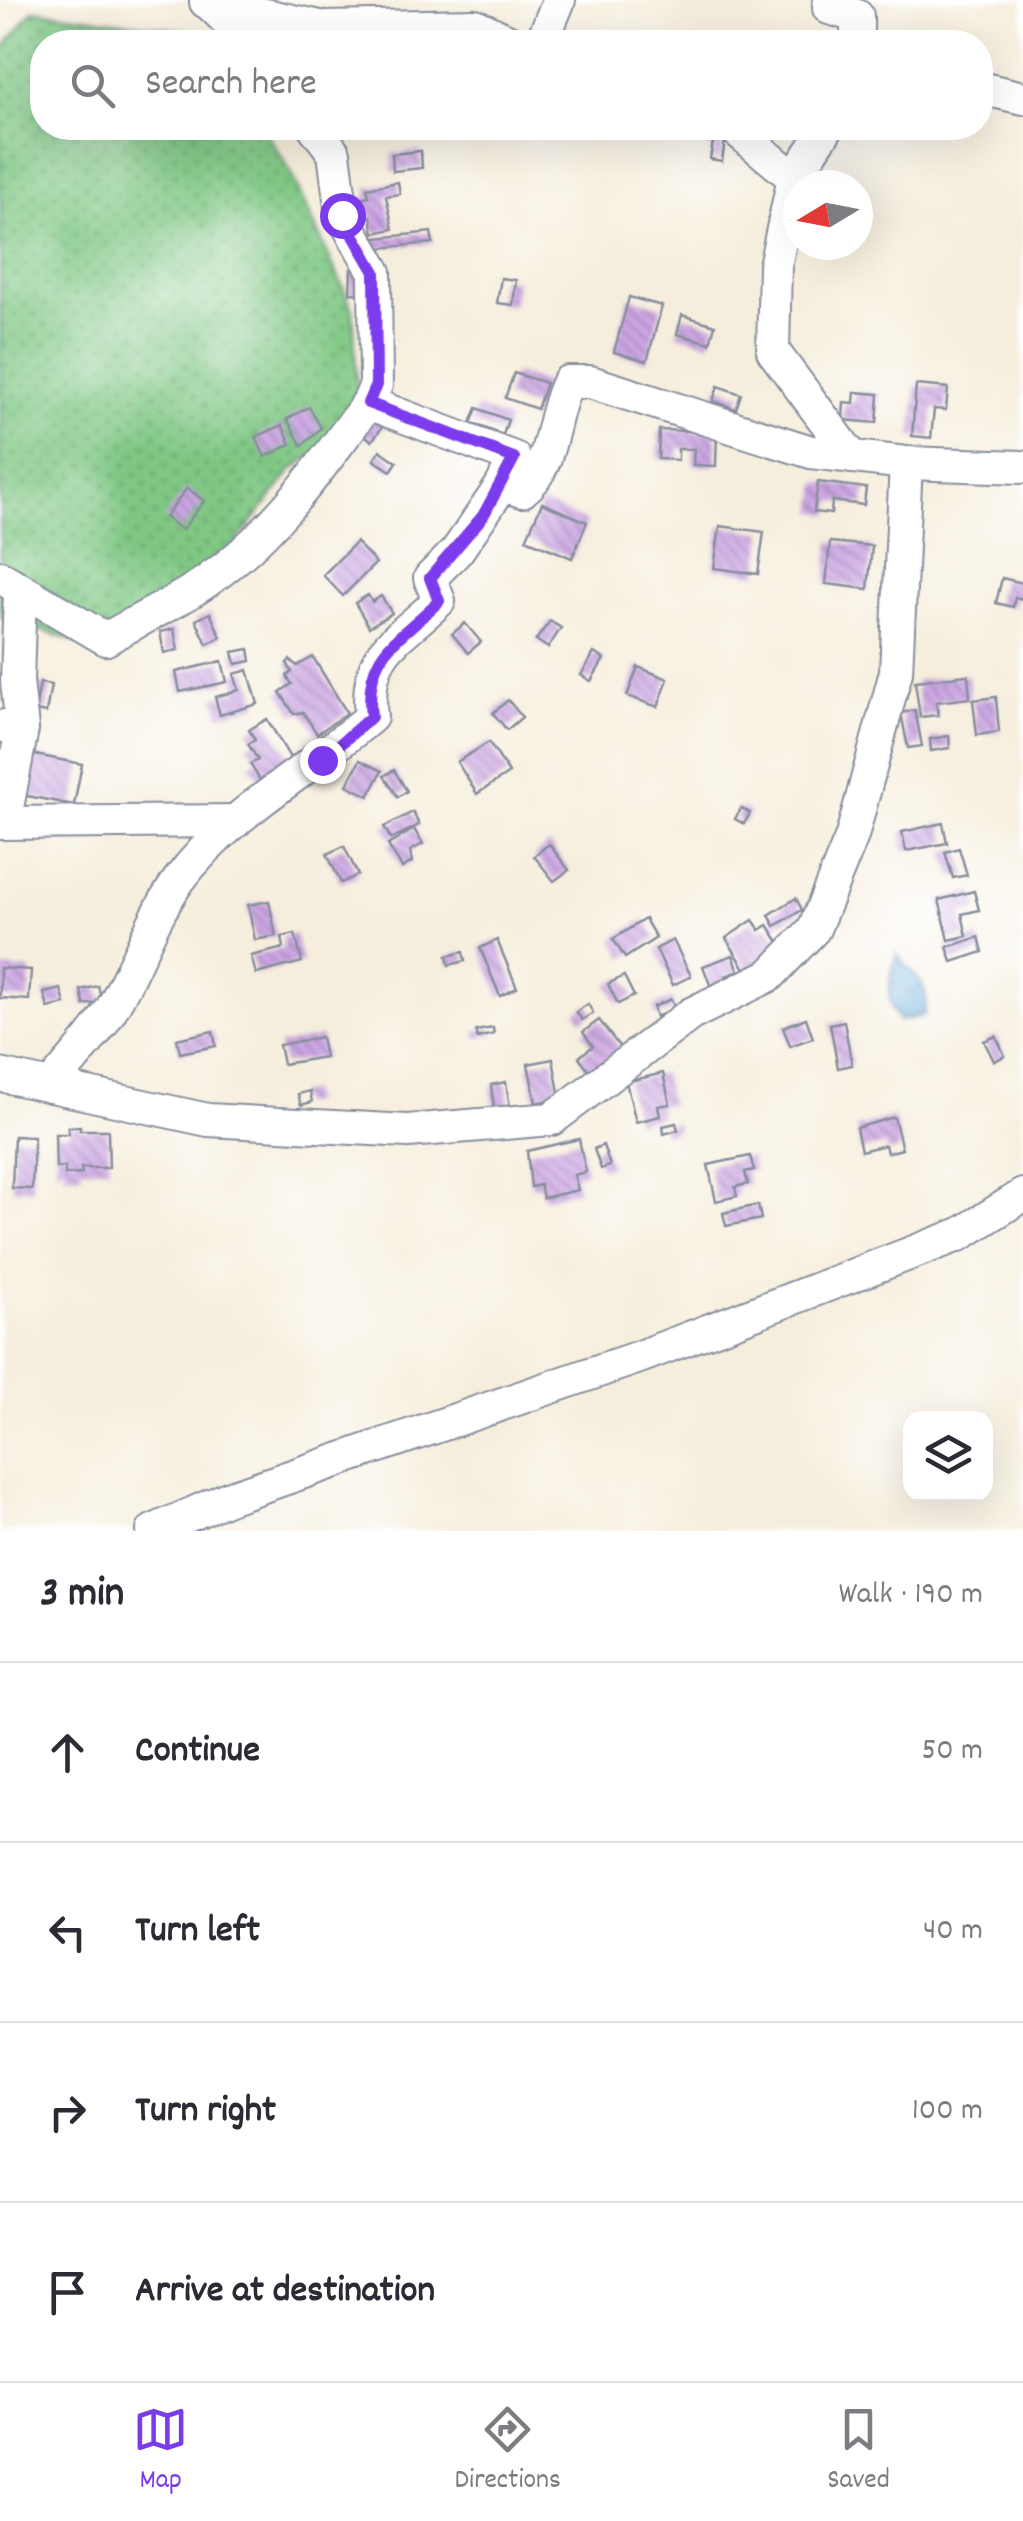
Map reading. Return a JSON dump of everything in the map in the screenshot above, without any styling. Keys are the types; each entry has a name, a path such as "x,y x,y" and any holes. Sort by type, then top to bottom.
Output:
{"street":[{"path":"547,30 560,0"},
{"path":"830,0 829,8 857,16 857,30"},
{"path":"205,1 236,30"},
{"path":"205,1 324,28 475,25 486,30"},
{"path":"993,91 1023,98"},
{"path":"10,584 106,639 206,582 250,546 308,484 368,403 376,385 375,272 342,215 334,153 324,140"},
{"path":"748,140 784,170"},
{"path":"799,170 819,140"},
{"path":"783,229 775,266 773,351 852,457"},
{"path":"502,485 522,491 540,478 557,404 568,382 590,382 810,452 906,463 1023,468"},
{"path":"51,1086 115,1004 148,930 181,877 236,821 322,760 371,717 368,689 374,662 439,601 430,578 457,552 502,485 514,458 368,403"},
{"path":"0,1075 208,1120 408,1131 552,1118 691,1014 770,975 814,929 852,836 896,672 906,463"},
{"path":"0,815 6,813 16,680 10,584"},
{"path":"0,823 236,821"},
{"path":"153,1531 228,1498 642,1356 961,1234 1023,1195"}],"green space":[{"path":"33,10 180,30 30,30 30,140 271,140 286,163 353,309 359,424 293,469 229,552 118,655 0,617 0,53"}],"water":[{"path":"896,953 924,988 924,1016 899,1021 894,1013 889,988"}],"building":[{"path":"700,140 725,140 722,161 710,159 713,142"},
{"path":"421,151 422,168 393,171 392,154"},
{"path":"398,182 400,194 386,196 393,229 374,233 371,216 361,218 357,199 369,196 367,188"},
{"path":"431,232 433,243 369,249 368,239"},
{"path":"351,269 366,271 364,294 350,293"},
{"path":"501,278 516,280 513,305 497,303"},
{"path":"629,297 662,306 647,361 614,352"},
{"path":"682,315 715,325 710,343 677,334"},
{"path":"514,373 546,383 537,409 505,398"},
{"path":"916,385 948,388 946,410 934,409 931,438 912,436"},
{"path":"718,386 741,394 736,409 713,401"},
{"path":"855,392 879,394 877,423 843,420 844,402 854,403"},
{"path":"309,407 321,428 302,446 287,419"},
{"path":"477,408 508,420 503,435 471,423"},
{"path":"377,414 386,422 372,441 362,433"},
{"path":"282,425 291,444 265,457 256,437"},
{"path":"659,430 717,432 716,466 693,465 694,449 678,449 678,460 658,459"},
{"path":"380,450 397,462 391,471 374,460"},
{"path":"818,482 866,488 864,505 832,501 831,514 814,512"},
{"path":"187,488 204,501 182,530 165,517"},
{"path":"542,503 587,522 572,558 526,539"},
{"path":"720,526 764,532 758,574 714,568"},
{"path":"356,542 376,563 343,596 323,575"},
{"path":"830,542 872,546 868,589 826,584"},
{"path":"1002,578 1023,583 1023,599 1015,597 1013,607 996,603"},
{"path":"368,595 372,602 381,596 392,613 369,627 355,603"},
{"path":"210,613 221,637 207,644 196,620"},
{"path":"550,621 561,628 548,648 536,640"},
{"path":"465,623 481,642 468,653 452,634"},
{"path":"174,629 178,650 164,653 160,632"},
{"path":"249,649 251,661 236,664 233,652"},
{"path":"594,653 604,659 591,681 581,675"},
{"path":"313,657 347,713 317,734 303,712 294,714 280,692 292,684 287,676 292,672 287,663 290,660 297,666"},
{"path":"222,661 227,682 180,692 176,672"},
{"path":"638,667 668,679 658,707 627,696"},
{"path":"248,670 258,704 220,715 215,697 239,690 234,674"},
{"path":"968,675 970,698 936,702 938,715 920,717 915,681"},
{"path":"40,683 51,685 46,713 35,711"},
{"path":"996,697 999,732 977,735 973,700"},
{"path":"508,700 522,717 507,730 493,713"},
{"path":"915,710 922,746 908,748 901,713"},
{"path":"267,719 292,761 260,780 250,764 258,760 248,744 255,740 249,730"},
{"path":"949,736 950,748 931,751 930,739"},
{"path":"489,742 509,773 477,794 457,762"},
{"path":"30,754 82,764 74,805 22,795"},
{"path":"360,760 382,771 369,796 347,785"},
{"path":"394,770 407,791 398,797 384,776"},
{"path":"741,808 750,813 744,824 735,819"},
{"path":"413,812 419,825 391,839 384,827"},
{"path":"943,823 947,843 906,851 902,832"},
{"path":"414,829 423,844 410,851 412,862 402,868 388,845"},
{"path":"549,844 569,870 554,881 534,856"},
{"path":"344,846 358,875 341,883 327,854"},
{"path":"959,848 967,875 953,878 945,852"},
{"path":"974,891 979,910 962,914 967,936 949,940 939,900"},
{"path":"796,898 802,910 775,926 769,915"},
{"path":"269,901 276,936 255,940 248,905"},
{"path":"645,919 656,938 625,958 613,939"},
{"path":"753,920 760,930 768,925 785,951 749,975 726,938"},
{"path":"295,934 302,962 256,974 251,956 284,948 282,937"},
{"path":"979,937 983,952 952,962 947,947"},
{"path":"497,940 517,988 500,996 480,948"},
{"path":"673,940 691,976 673,985 656,949"},
{"path":"463,952 465,961 449,965 447,956"},
{"path":"733,955 739,971 726,976 730,987 713,993 703,966"},
{"path":"0,968 31,970 29,1000 0,998"},
{"path":"624,976 634,996 618,1004 608,984"},
{"path":"98,986 102,1002 84,1005 81,990"},
{"path":"61,989 65,1004 48,1008 44,993"},
{"path":"671,999 675,1009 656,1017 653,1007"},
{"path":"588,1004 593,1013 582,1020 576,1012"},
{"path":"806,1018 813,1038 790,1046 783,1027"},
{"path":"599,1020 622,1050 591,1073 579,1057 593,1046 583,1032"},
{"path":"844,1021 852,1065 838,1068 830,1024"},
{"path":"493,1028 494,1034 477,1038 476,1031"},
{"path":"213,1031 216,1046 180,1053 177,1039"},
{"path":"996,1036 1005,1056 994,1061 984,1041"},
{"path":"321,1037 325,1057 283,1064 279,1045"},
{"path":"553,1059 560,1098 536,1103 528,1064"},
{"path":"663,1073 670,1104 658,1106 660,1116 636,1122 626,1082"},
{"path":"506,1082 510,1107 494,1109 491,1085"},
{"path":"310,1091 312,1102 301,1105 298,1094"},
{"path":"894,1117 902,1149 887,1153 885,1145 861,1151 856,1128"},
{"path":"676,1123 678,1130 664,1134 663,1126"},
{"path":"80,1126 80,1130 108,1130 109,1168 81,1168 82,1174 65,1175 65,1167 56,1168 55,1134 69,1134 68,1127"},
{"path":"14,1136 34,1137 32,1189 12,1188"},
{"path":"579,1139 586,1172 574,1175 578,1190 543,1198 540,1185 531,1187 527,1151"},
{"path":"603,1145 610,1166 601,1169 594,1149"},
{"path":"750,1156 754,1170 745,1172 748,1184 735,1187 737,1196 716,1201 708,1165"},
{"path":"758,1205 761,1219 726,1226 723,1213"}],"route":[{"path":"322,760 371,717 368,689 374,662 439,601 430,578 457,552 483,516 514,458 368,403 376,385 375,272 342,215"}]}
